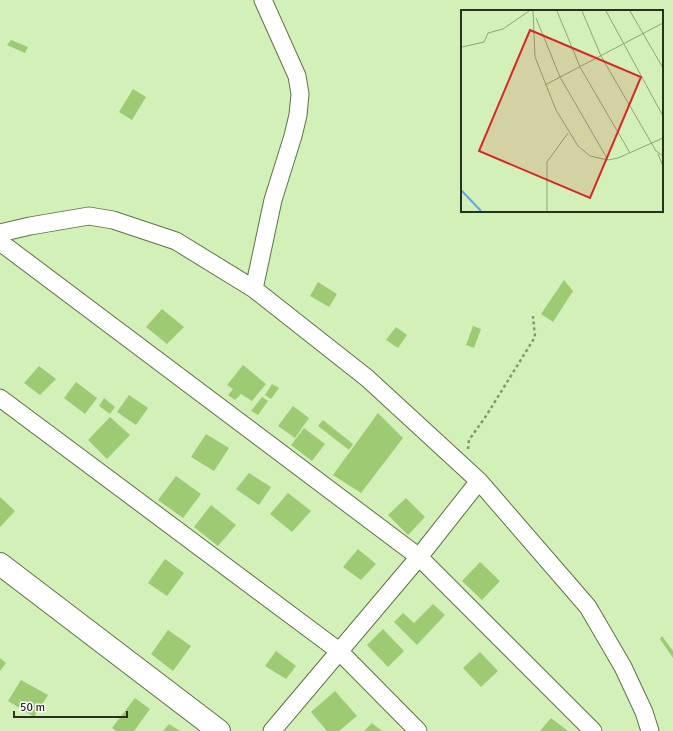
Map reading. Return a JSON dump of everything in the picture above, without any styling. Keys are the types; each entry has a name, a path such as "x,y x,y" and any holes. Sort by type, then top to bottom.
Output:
{"street":[{"path":"254,289 273,200 298,115 300,94 297,76 263,0"},
{"path":"0,233 30,226 89,216 113,220 176,241 254,289 367,378 478,481 588,607 623,667 644,712 650,731"},
{"path":"0,242 419,557 593,731"},
{"path":"0,398 339,650 418,731"},
{"path":"272,731 419,557 478,481"},
{"path":"0,564 219,731"}],"path":[{"path":"465,469 469,440 486,416 534,338 533,316"}],"building":[{"path":"11,40 28,47 25,53 7,45"},
{"path":"133,89 146,97 132,120 119,112"},
{"path":"564,280 573,291 553,322 541,314"},
{"path":"318,282 337,294 329,307 310,296"},
{"path":"162,309 184,327 167,344 146,327"},
{"path":"473,326 481,329 474,348 466,345"},
{"path":"396,327 407,335 398,348 386,340"},
{"path":"243,365 266,384 252,401 241,394 235,400 228,395 233,389 227,385"},
{"path":"39,366 56,379 40,395 24,383"},
{"path":"76,382 97,398 85,414 64,398"},
{"path":"272,384 279,388 271,399 265,395"},
{"path":"129,395 148,408 136,425 117,412"},
{"path":"262,397 268,401 258,415 251,411"},
{"path":"104,398 115,407 110,414 99,406"},
{"path":"293,406 309,418 295,438 278,426"},
{"path":"378,413 403,438 361,493 333,475"},
{"path":"110,417 130,435 107,459 88,440"},
{"path":"323,420 353,444 349,450 318,426"},
{"path":"304,428 325,444 312,461 291,445"},
{"path":"206,434 229,448 214,471 191,457"},
{"path":"249,473 271,487 259,505 236,489"},
{"path":"176,476 201,494 183,518 158,500"},
{"path":"288,493 311,511 292,532 270,514"},
{"path":"0,497 15,511 0,527"},
{"path":"406,498 425,517 408,535 388,515"},
{"path":"211,505 236,525 218,546 194,527"},
{"path":"358,549 376,564 361,580 343,567"},
{"path":"165,559 184,573 167,596 148,583"},
{"path":"480,562 500,581 482,600 462,581"},
{"path":"433,604 445,615 417,645 394,622 403,613 414,623"},
{"path":"383,629 404,651 388,667 367,645"},
{"path":"168,630 191,646 173,671 151,654"},
{"path":"662,636 673,651 673,658 660,639"},
{"path":"276,651 296,666 286,679 265,666"},
{"path":"480,652 498,671 481,687 463,668"},
{"path":"0,658 6,663 0,671"},
{"path":"21,680 48,695 34,717 8,701"},
{"path":"335,691 357,716 339,731 327,731 311,712"},
{"path":"135,698 150,709 134,731 116,731 112,728"},
{"path":"551,718 568,731 540,731"},
{"path":"372,723 382,731 364,731"},
{"path":"169,724 180,731 163,731"}]}
